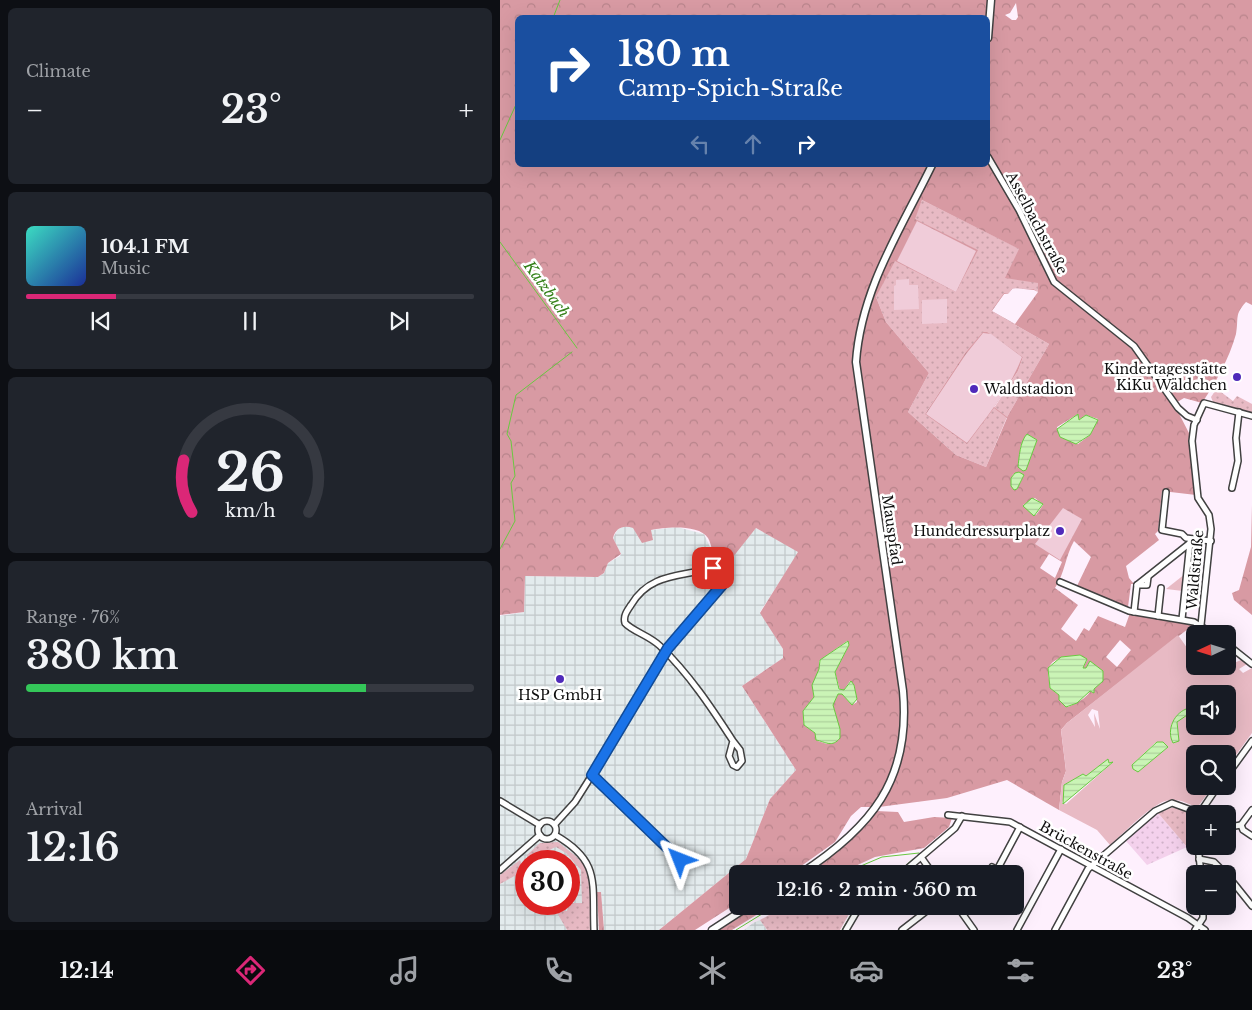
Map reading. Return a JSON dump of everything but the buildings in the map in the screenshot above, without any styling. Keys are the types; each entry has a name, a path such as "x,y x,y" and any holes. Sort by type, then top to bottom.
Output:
{"street":[{"path":"990,19 992,0"},
{"name":"Asselbachstraße","path":"990,160 1019,210 1054,282 1134,346 1178,408 1187,416 1196,420"},
{"name":"Mauspfad","path":"813,865 840,847 875,809 892,778 904,725 904,704 856,362 858,339 872,286 931,167"},
{"name":"Waldstraße","path":"1060,582 1101,601 1134,612 1182,619 1201,625 1211,541 1211,521 1198,498 1192,441 1196,420 1204,403 1240,412"},
{"path":"1232,488 1238,461 1236,438 1240,412 1252,416"},
{"path":"1166,492 1162,530 1190,541 1211,541"},
{"path":"1134,612 1136,585 1147,585 1148,577 1190,541"},
{"path":"1182,619 1190,541"},
{"path":"554,824 575,802 666,652 726,578 722,570 713,568 654,582 646,586 637,595 624,616 625,623 649,636 666,652 687,674 733,741"},
{"path":"1158,616 1161,588"},
{"path":"1236,651 1252,664"},
{"path":"1236,763 1252,741"},
{"path":"592,775 680,860"},
{"path":"500,802 540,825"},
{"path":"1055,930 1091,866 1155,811 1168,803 1186,807"},
{"path":"1236,826 1241,825 1252,810"},
{"name":"Brückenstraße","path":"948,815 1006,821 1020,827 1197,928 1205,930"},
{"path":"912,865 955,828 962,816"},
{"path":"540,825 548,820 557,829 555,835 548,839 540,835"},
{"path":"500,870 540,835 540,825"},
{"path":"1241,825 1243,830 1252,836"},
{"path":"1003,865 1020,827"},
{"path":"555,835 580,852 590,868 594,930"},
{"path":"1017,930 1061,850"},
{"path":"1199,855 1200,865"},
{"path":"921,857 927,865"},
{"path":"1199,859 1214,862 1217,865"},
{"path":"1236,886 1252,906"},
{"path":"712,930 735,915"},
{"path":"846,930 855,915"},
{"path":"902,930 921,915"},
{"path":"963,915 974,930"},
{"path":"1197,928 1203,915"}],"shaded area":[{"path":"922,200 1020,249 1038,283 1038,292 1034,289 1012,288 1008,294 1004,294 991,311 1049,344 1007,417 986,467 956,455 908,412 929,373 886,322 876,297 894,260 977,250 914,219","holes":["984,332 1023,357 1018,371 994,408 925,414 965,353"]},
{"path":"917,221 976,251 956,292 897,261"},
{"path":"909,279 909,285 918,285 919,309 894,310 894,286 896,285 896,280"},
{"path":"947,299 947,323 922,324 922,300"},
{"name":"Waldstadion","path":"983,333 991,334 1022,357 1005,391 967,443 926,414 966,354"},
{"path":"1220,384 1224,387 1221,392 1233,401 1237,396 1252,404 1252,413 1213,402 1211,397"},
{"path":"1078,414 1079,420 1086,415 1098,420 1090,435 1076,444 1060,437 1057,429"},
{"path":"1027,434 1037,440 1026,470 1023,471 1018,467 1021,445"},
{"path":"1019,472 1024,475 1017,489 1014,490 1011,486 1011,478 1015,473"},
{"path":"1032,498 1043,504 1034,516 1023,506"},
{"name":"Hundedressurplatz","path":"1063,508 1082,519 1060,560 1035,544"},
{"path":"625,526 651,530 677,527 704,534 718,564 721,565 756,528 799,552 760,612 783,649 783,658 742,686 796,770 770,799 746,859 739,865 729,865 729,873 659,930 604,930 601,892 597,893 599,930 500,930 500,616 524,612 525,576 598,577 604,573 608,563 621,554 613,538 618,529"},
{"path":"1185,574 1183,591 1166,589"},
{"path":"1178,635 1186,646 1186,675 1236,675 1236,662 1241,660 1247,664 1239,669 1243,673 1252,668 1252,733 1236,755 1236,745 1186,745 1186,795 1206,795 1199,805 1190,805 1177,800 1164,802 1139,819 1110,845 1097,830 1059,810 1062,782 1066,771 1061,730 1067,723","holes":["1092,709 1098,711 1100,729 1094,713 1095,727 1088,715","1161,742 1168,747 1140,770 1132,765 1155,743","1108,759 1109,763 1112,763 1066,804 1062,803 1065,796 1064,785 1083,774 1086,776"]},
{"path":"848,641 849,645 835,672 839,689 844,690 851,681 854,685 857,699 852,705 842,694 838,694 833,705 840,729 840,738 834,743 829,744 816,740 815,733 804,725 803,711 814,697 812,685 819,669 820,660"},
{"path":"1080,655 1087,659 1083,668 1086,668 1090,661 1103,671 1103,681 1094,689 1094,693 1090,691 1077,703 1066,707 1059,700 1059,695 1050,688 1048,668 1061,657"},
{"path":"1186,709 1186,716 1177,722 1179,741 1173,743 1170,733 1171,727 1179,713"},
{"path":"1157,742 1163,742 1168,747 1138,772 1133,769 1132,765"},
{"path":"1108,759 1109,763 1113,762 1063,804 1064,785 1083,774 1086,776"},
{"path":"1171,808 1182,808 1186,811 1186,846 1158,813"},
{"path":"1158,813 1186,847 1147,865 1126,841"},
{"path":"558,842 568,850 561,850 556,847 549,850 532,850 540,843"},
{"path":"580,860 585,867 589,880 590,930 567,930 558,915 580,915 580,903 582,903"},
{"path":"515,864 515,876 500,884 500,875"},
{"path":"769,915 848,915 840,930 767,930 760,920"},
{"path":"760,920 767,930 744,930 753,923"}],"green space":[{"path":"500,0 1252,0 1252,305 1246,302 1240,310 1236,334 1230,352 1217,379 1202,403 1184,398 1174,404 1190,435 1196,495 1162,491 1158,531 1155,534 1159,540 1126,566 1129,578 1134,584 1131,584 1128,607 1076,588 1091,557 1074,541 1055,588 1078,605 1061,629 1076,641 1084,628 1089,631 1098,616 1125,627 1130,613 1193,625 1186,625 1186,630 1067,723 1061,730 1066,771 1062,782 1059,810 1007,780 947,798 879,807 861,807 851,816 835,842 803,865 739,865 746,859 770,799 796,770 742,686 783,658 783,649 760,613 798,552 756,528 725,567 715,565 708,538 697,530 665,528 651,530 653,540 642,543 633,528 624,527 616,531 613,538 621,554 608,563 604,573 598,577 525,576 524,612 500,615","holes":["1016,3 1018,17 1016,20 1012,20 1005,15 1010,13","922,200 1019,249 1005,278 1038,283 1038,292 1015,324 992,311 1004,294 1008,294 1004,293 991,311 1049,344 1007,417 994,407 1018,371 1023,357 987,332 983,332 965,353 925,414 967,444 994,408 1007,418 986,467 956,455 908,412 929,373 886,322 876,297 895,261 956,292 978,250 915,219","1078,414 1079,420 1086,415 1098,419 1090,435 1078,444 1060,437 1057,427","1027,434 1037,440 1026,469 1018,467 1021,445","1013,474 1024,475 1017,489 1011,486","1035,498 1043,505 1036,515 1023,505","1049,554 1062,562 1055,578 1040,568","1120,640 1131,650 1117,667 1106,657","847,641 849,645 835,672 840,690 844,690 850,681 854,685 857,702 852,705 842,694 838,694 833,703 827,744 818,741 815,733 804,725 803,711 814,697 813,690 819,669 819,661","1080,655 1087,660 1083,668 1086,668 1090,662 1099,669 1095,683 1085,697 1068,707 1059,700 1059,695 1050,688 1049,667 1056,660 1066,657"]},
{"path":"1252,505 1252,615 1234,600 1232,593 1239,590 1251,547"},
{"path":"876,811 898,812 904,822 934,817 952,818 949,827 924,848 875,857 858,865 818,865 834,854 869,821"},
{"path":"729,873 729,908 695,930 659,930"},
{"path":"597,892 601,892 604,930 599,930"},
{"path":"740,915 756,915 732,930 716,930"}],"waterway":[{"name":"Katzbach","path":"554,15 560,0"},
{"name":"Katzbach","path":"500,140 515,107"},
{"name":"Katzbach","path":"500,242 577,348"},
{"name":"Katzbach","path":"500,549 515,521 511,483 515,476 511,441 507,434 516,395 572,352"},
{"path":"863,865 882,857 919,853"},
{"path":"906,865 913,859"},
{"path":"736,930 760,915"},
{"path":"842,930 851,915"}],"place":[{"name":"Kindertagesstätte KiKu Wäldchen","path":"1237,377"},
{"name":"Waldstadion","path":"974,389"},
{"name":"Hundedressurplatz","path":"1060,531"},
{"name":"HSP GmbH","path":"560,679"}],"route":[{"path":"680,860 592,775 668,648 722,585 726,574 720,569 713,568"}]}
